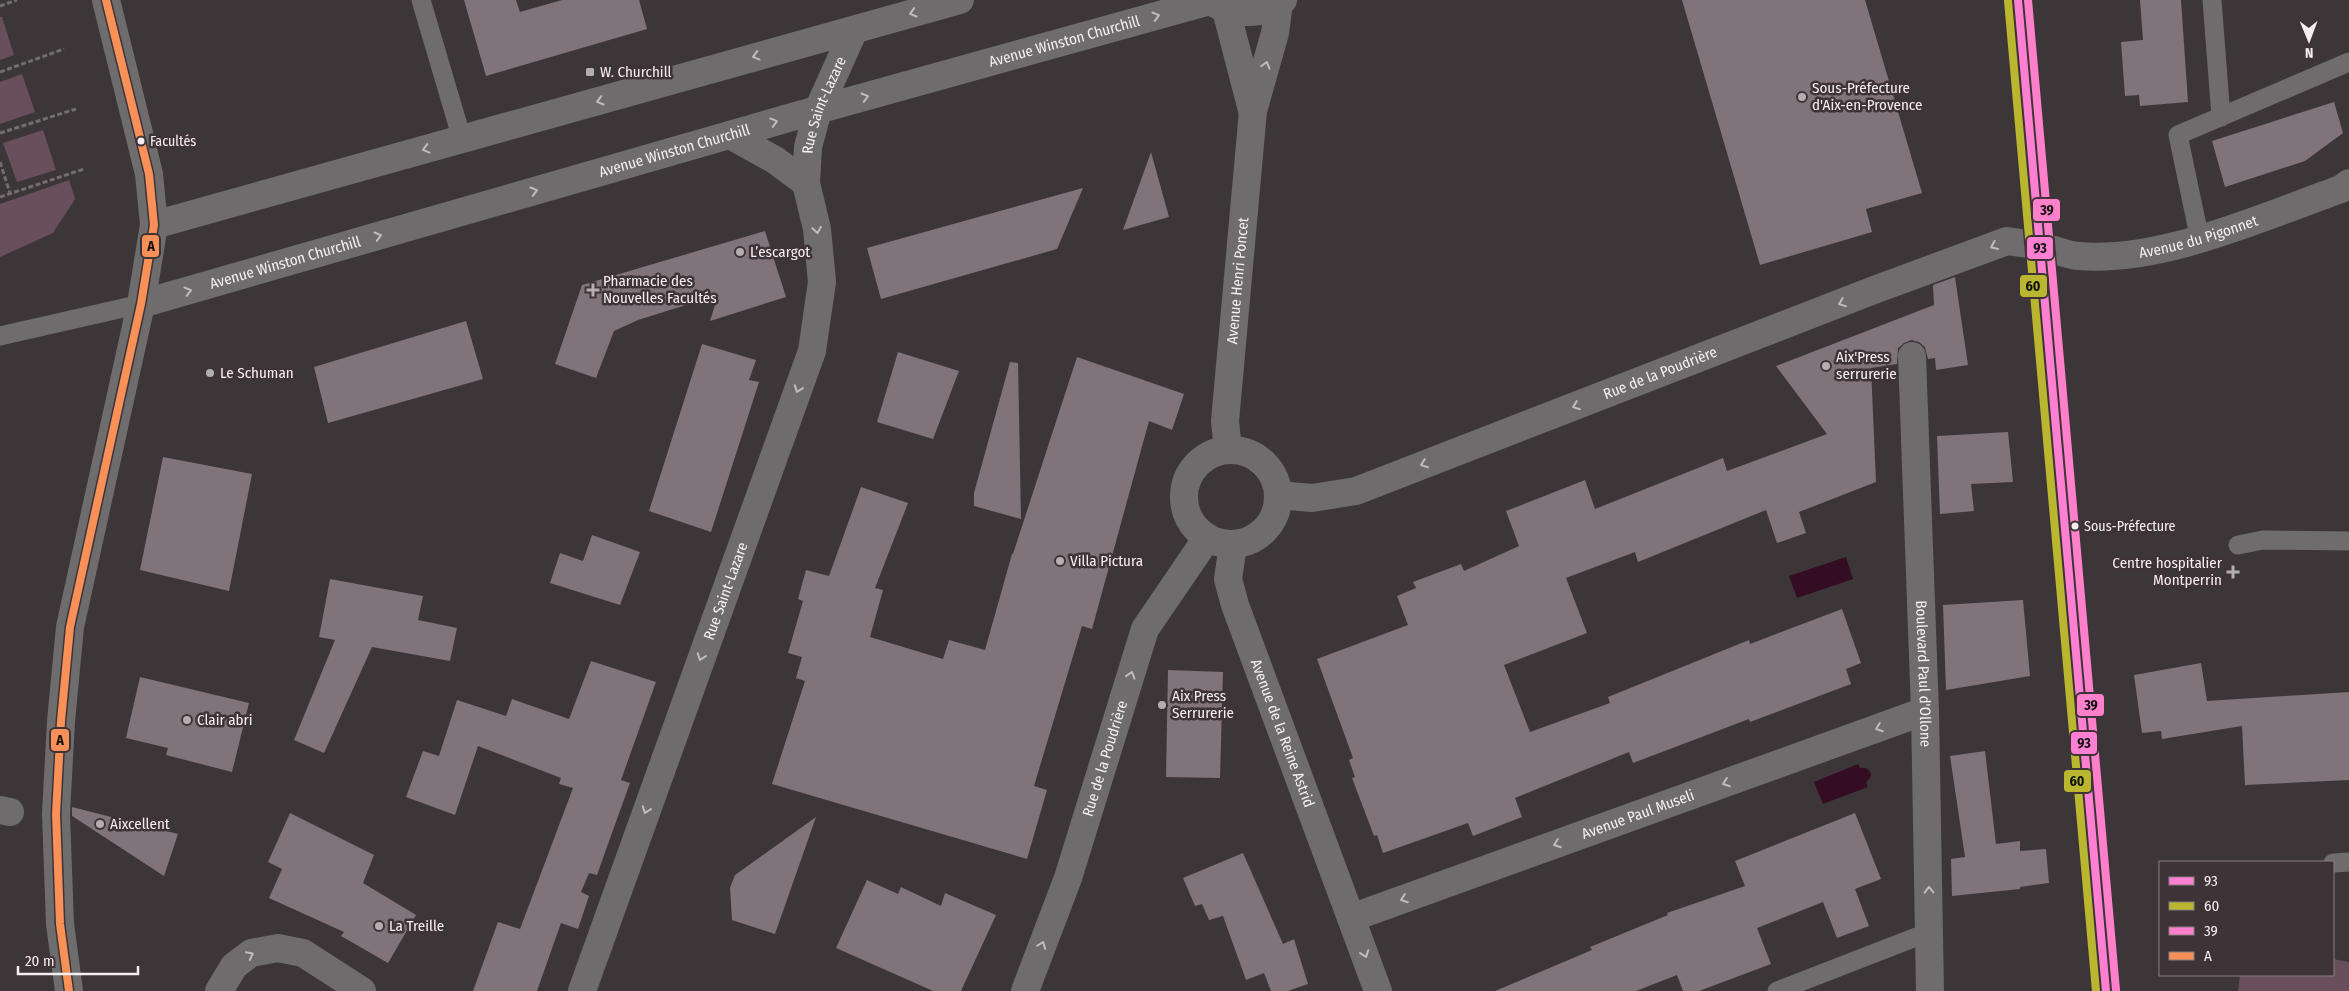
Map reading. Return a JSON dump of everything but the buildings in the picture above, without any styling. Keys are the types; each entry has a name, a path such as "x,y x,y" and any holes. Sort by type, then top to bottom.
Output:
{"main road":[{"path":"2018,0 2106,991"}],"street":[{"path":"69,991 60,924 56,814 61,721 70,627 141,304 154,225 150,174 106,0"},
{"path":"154,225 960,0"},
{"path":"1215,4 1254,13 1281,1"},
{"name":"Avenue Henri Poncet","path":"1228,450 1225,422 1253,111 1275,33 1281,1"},
{"name":"Avenue Winston Churchill","path":"141,304 730,134 1215,4"},
{"name":"Avenue Henri Poncet","path":"1215,4 1253,111"},
{"name":"Rue Saint-Lazare","path":"582,991 812,351 822,282 818,229 806,183 808,146 818,110 854,30"},
{"path":"730,134 776,160 806,183"},
{"name":"Avenue du Pigonnet","path":"2041,246 2077,256 2125,255 2200,240 2341,188 2349,183"},
{"name":"Rue de la Poudrière","path":"1278,495 1312,498 1356,491 1874,290 2007,241 2041,246"},
{"name":"Boulevard Paul d'Ollone","path":"1912,356 1925,712 1930,991"},
{"path":"1228,450 1243,451 1257,458 1268,467 1275,481 1278,495 1277,510 1266,529 1248,542 1233,545 1207,538 1197,530 1188,518 1184,502 1185,487 1190,473 1200,461 1213,453 1228,450"},
{"name":"Rue de la Poudrière","path":"1025,991 1068,878 1145,629 1207,538"},
{"name":"Avenue de la Reine Astrid","path":"1233,545 1228,579 1235,605 1378,991"},
{"name":"Avenue Paul Museli","path":"1351,918 1925,712"},
{"path":"219,991 234,966 245,957 251,953 278,948 303,953 362,991"}],"lane":[{"path":"421,0 462,139"},
{"path":"2212,0 2222,116"},
{"path":"2200,240 2178,135 2349,62"},
{"path":"0,336 141,304"},
{"path":"2238,545 2263,540 2349,541"},
{"path":"2334,863 2349,862"},
{"path":"1777,991 1929,932"}],"path":[{"path":"0,6 17,0"},
{"path":"0,72 64,49"},
{"path":"0,133 76,109"},
{"path":"0,162 10,193"},
{"path":"0,197 84,168"}],"shaded area":[{"path":"0,17 2,17 14,55 0,60"},
{"path":"22,74 35,112 0,124 0,82"},
{"path":"43,130 56,170 17,182 3,143"},
{"path":"69,180 75,199 53,233 0,257 0,204"},
{"path":"1846,557 1853,579 1797,598 1789,576"},
{"path":"1858,764 1860,768 1870,772 1871,776 1866,783 1868,787 1823,804 1814,782"},
{"path":"2334,959 2349,962 2349,991 2238,991 2240,976 2334,976"}],"transit line":[{"name":"A","path":"69,991 60,924 56,814 61,721 70,627 141,304 154,225 149,174 106,0"},
{"name":"93","path":"2018,0 2106,991"},
{"name":"39","path":"2028,0 2116,990"},
{"name":"60","path":"2008,1 2096,991"}],"place":[{"name":"W. Churchill","path":"590,72"},
{"name":"Sous-Préfecture d'Aix-en-Provence","path":"1802,97"},
{"name":"Facultés","path":"141,141"},
{"name":"L’escargot","path":"740,252"},
{"name":"Pharmacie des Nouvelles Facultés","path":"593,290"},
{"name":"Aix'Press serrurerie","path":"1826,366"},
{"name":"Le Schuman","path":"210,373"},
{"name":"Sous-Préfecture","path":"2075,526"},
{"name":"Villa Pictura","path":"1060,561"},
{"name":"Centre hospitalier Montperrin","path":"2233,572"},
{"name":"Aix Press Serrurerie","path":"1162,705"},
{"name":"Clair abri","path":"187,720"},
{"name":"Aixcellent","path":"100,824"},
{"name":"La Treille","path":"379,926"}]}
